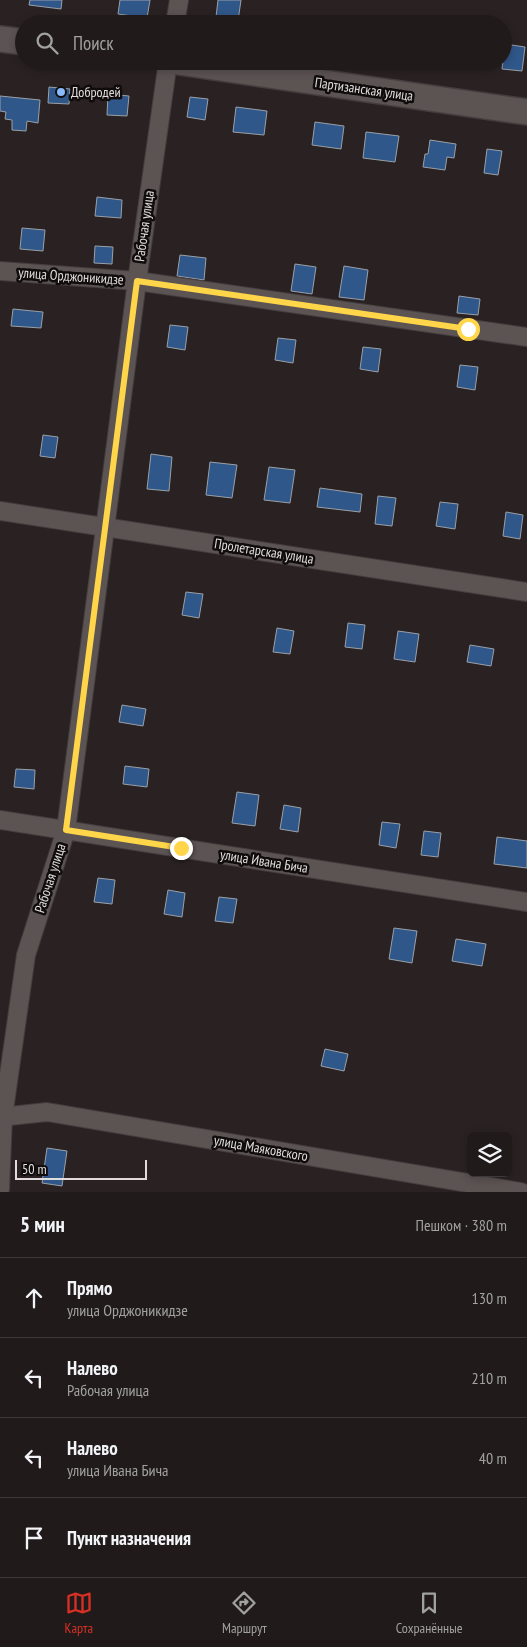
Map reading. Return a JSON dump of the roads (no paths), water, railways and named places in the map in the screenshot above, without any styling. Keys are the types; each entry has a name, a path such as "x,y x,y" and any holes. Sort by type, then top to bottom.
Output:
{"main road":[{"path":"0,39 15,41"},
{"name":"Партизанская улица","path":"235,70 527,112"}],"street":[{"path":"176,15 179,0"},
{"name":"Рабочая улица","path":"0,1189 1,1117 26,956 66,830 104,526 167,70"},
{"name":"улица Орджоникидзе","path":"0,271 137,281 527,337"},
{"name":"Пролетарская улица","path":"0,511 527,592"},
{"name":"улица Ивана Бича","path":"0,820 527,902"},
{"name":"улица Маяковского","path":"1,1117 46,1112 521,1192"}],"place":[{"name":"Добродей","path":"61,92"}]}
